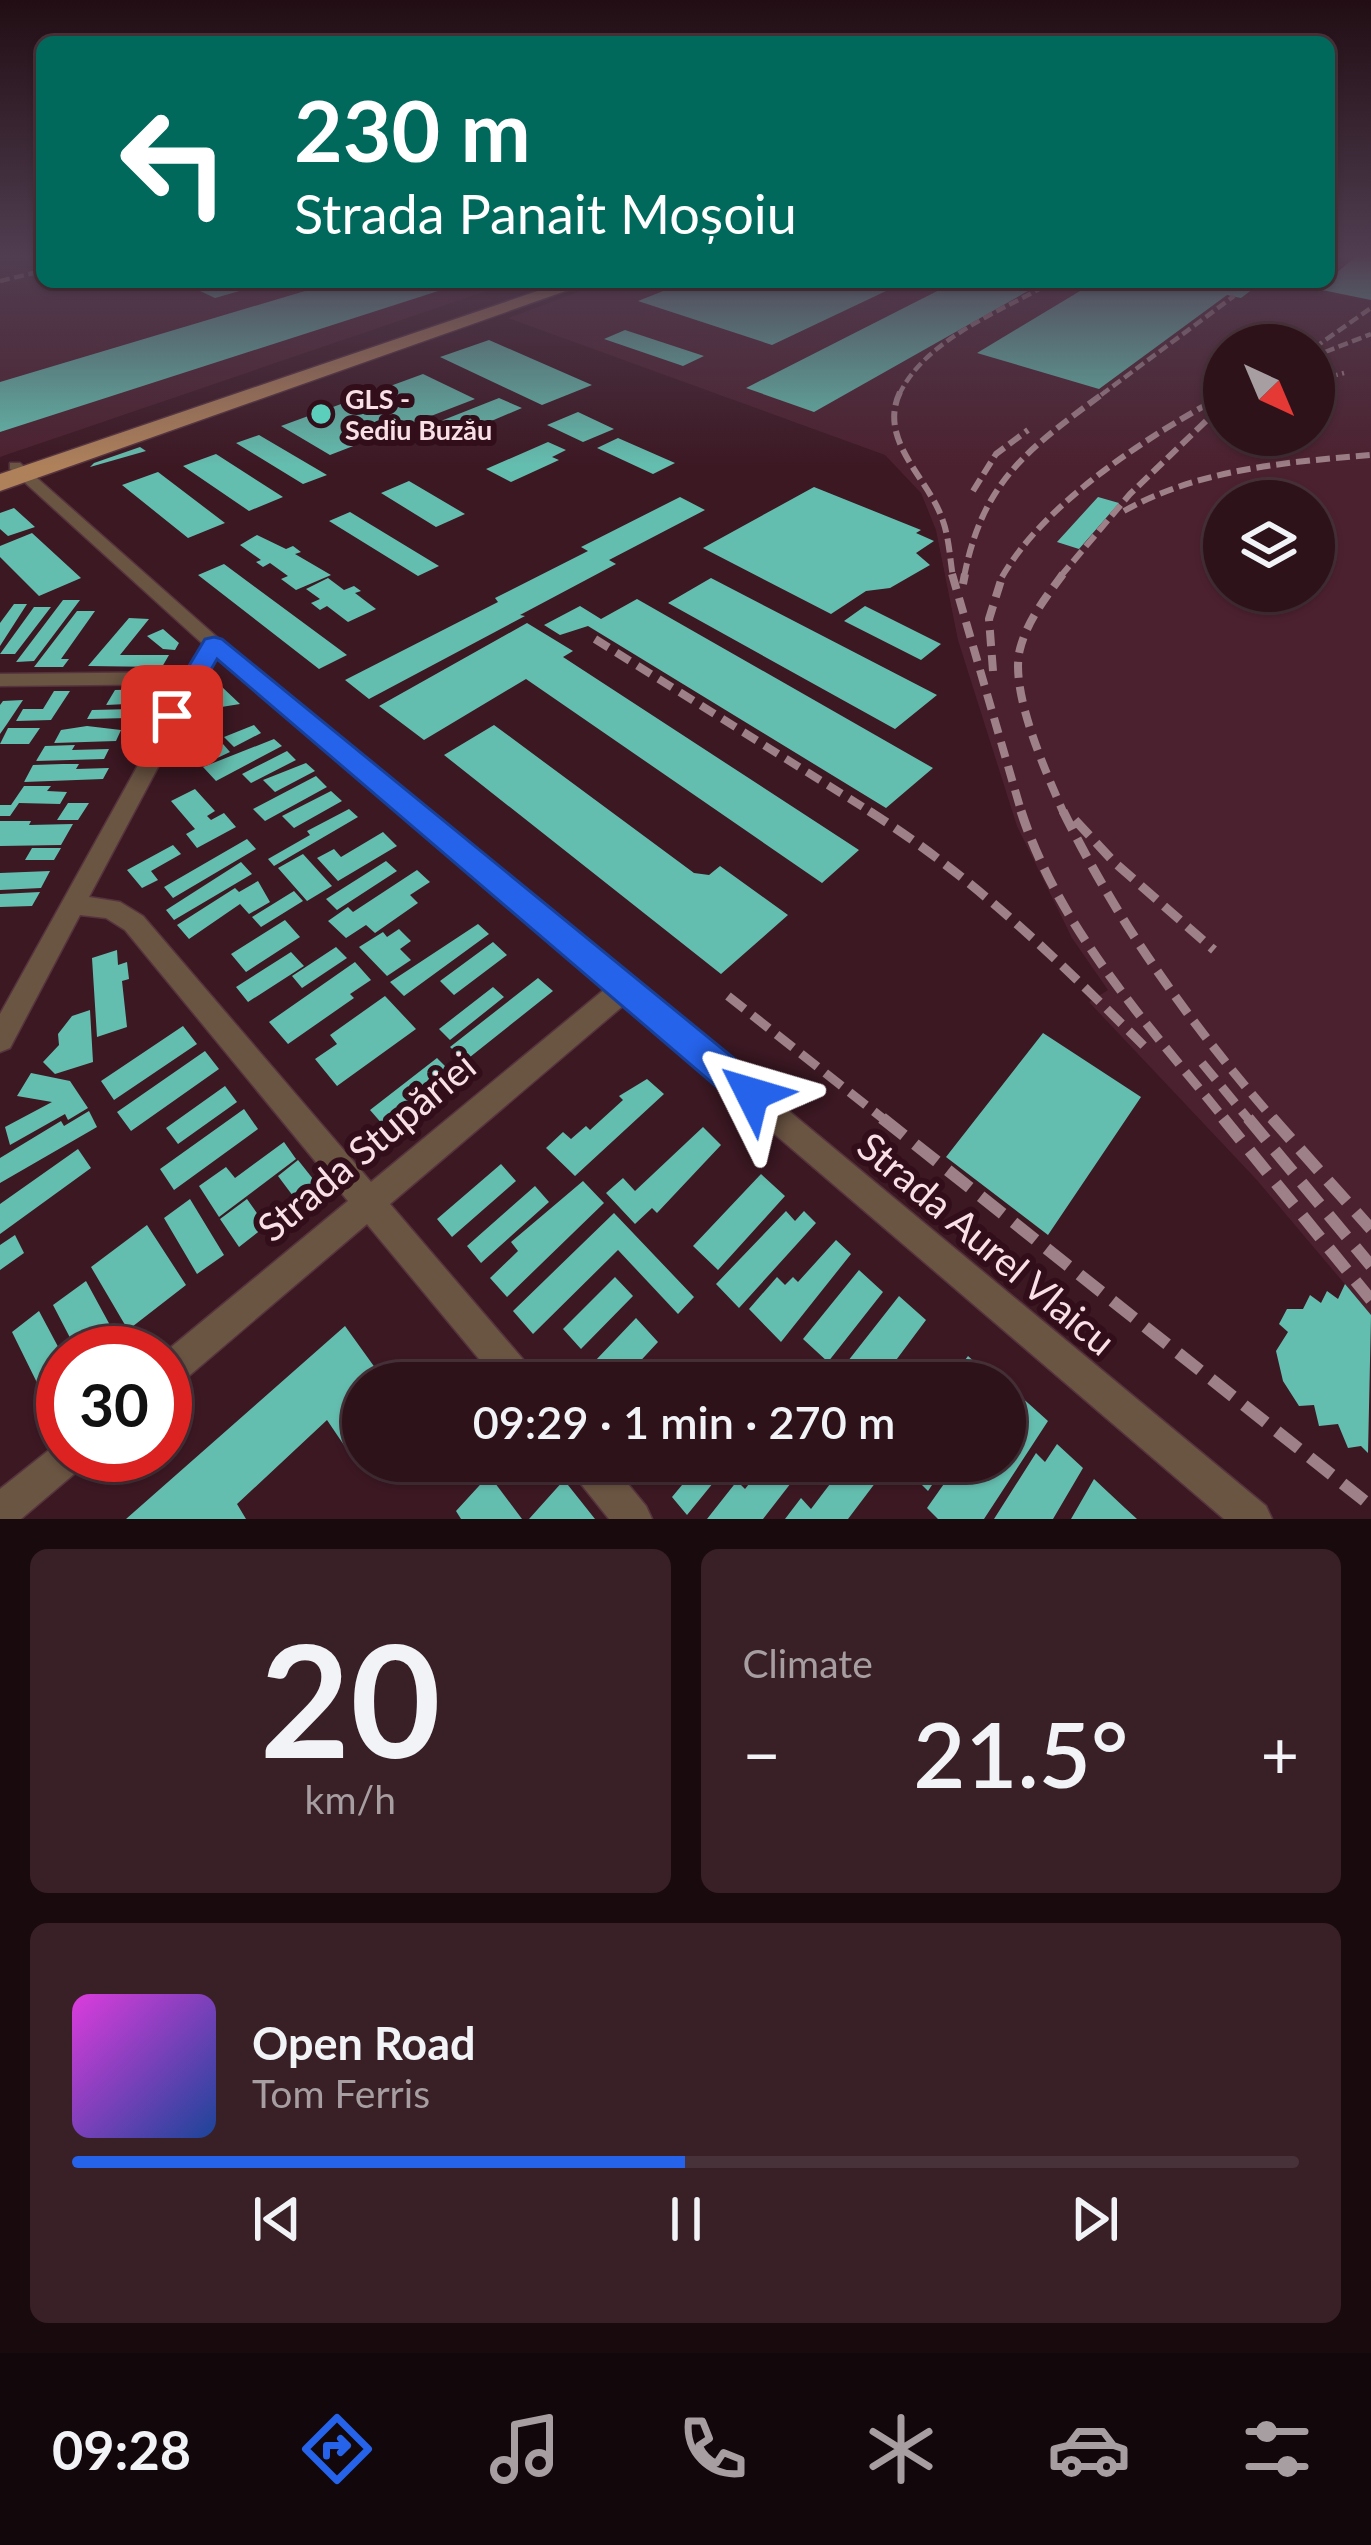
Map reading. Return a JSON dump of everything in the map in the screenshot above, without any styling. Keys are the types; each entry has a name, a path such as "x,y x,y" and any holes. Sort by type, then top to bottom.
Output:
{"main road":[{"path":"10,474 433,325"},
{"path":"10,474 454,325"}],"street":[{"name":"Strada Aurel Vlaicu","path":"10,474 626,987 1251,1518"},
{"path":"0,1040 214,644"},
{"path":"0,680 192,678"},
{"path":"73,905 112,909 134,923 504,1362"},
{"name":"Strada Stupăriei","path":"192,1351 626,987"},
{"path":"0,1513 36,1482"},
{"path":"603,1482 633,1519"}],"shaded area":[{"path":"0,325 387,325 0,457"},
{"path":"527,325 1203,325 1203,456 1335,456 1335,325 1371,325 1371,1315 1256,1179 1089,1002 1108,990 1072,938 1017,826 958,640 936,530 921,493 885,455"}],"building":[{"path":"191,325 333,325 0,432 0,382"},
{"path":"711,325 814,325 772,345"},
{"path":"870,325 968,325 814,412 746,388"},
{"path":"1024,325 1186,325 1099,389 977,353"},
{"path":"625,330 704,356 683,366 604,339"},
{"path":"489,340 592,385 542,405 440,357"},
{"path":"423,374 475,399 330,455 281,426"},
{"path":"499,398 522,408 447,440 423,428"},
{"path":"578,412 614,429 583,442 547,425"},
{"path":"259,435 327,475 303,484 236,443"},
{"path":"618,438 675,463 653,474 597,448"},
{"path":"548,442 566,450 552,457 559,460 511,482 486,469"},
{"path":"140,447 146,451 90,467 94,463"},
{"path":"216,454 283,497 249,511 183,466"},
{"path":"158,472 225,523 188,538 122,485"},
{"path":"409,481 465,514 436,527 381,493"},
{"path":"814,487 921,530 916,533 934,541 916,553 930,565 890,588 866,591 831,614 703,548"},
{"path":"680,497 705,510 609,560 616,564 520,615 525,616 369,699 345,680 498,602 495,598 588,551 581,547"},
{"path":"1098,497 1119,503 1079,549 1057,542"},
{"path":"14,508 35,527 8,536 0,529 0,513"},
{"path":"350,512 439,566 418,576 329,521"},
{"path":"32,533 81,578 39,596 0,557 0,546"},
{"path":"257,535 286,549 293,546 301,552 295,554 331,575 296,590 281,579 288,576 270,563 263,567 256,562 261,560 240,545"},
{"path":"224,564 347,655 319,669 198,575"},
{"path":"328,578 344,590 354,586 361,591 355,593 376,609 348,622 327,606 320,610 311,603 320,599 306,589"},
{"path":"711,578 937,695 895,729 668,603"},
{"path":"637,599 933,768 886,808 588,626 560,635 544,625 580,606 601,619"},
{"path":"63,600 80,600 34,661 16,662"},
{"path":"14,604 27,604 0,646 0,623"},
{"path":"865,606 941,644 921,660 844,621"},
{"path":"34,607 51,607 15,654 0,654"},
{"path":"77,611 95,611 61,659 69,659 63,667 34,667"},
{"path":"129,618 149,619 120,655 169,655 162,667 88,666"},
{"path":"527,623 573,651 563,657 859,850 822,883 526,679 424,740 379,706"},
{"path":"163,629 179,643 175,650 163,649 147,636"},
{"path":"221,686 240,704 209,709"},
{"path":"153,689 146,703 106,705 115,690"},
{"path":"54,691 70,691 51,720 16,721 23,709 43,709"},
{"path":"23,700 0,734 0,705"},
{"path":"133,709 128,718 87,719 92,710"},
{"path":"254,725 261,733 234,747 224,737"},
{"path":"494,725 694,873 709,875 720,866 788,915 721,974 444,755"},
{"path":"87,726 121,730 116,741 54,743 61,730"},
{"path":"8,728 40,728 29,744 0,744"},
{"path":"274,739 282,746 216,781 203,767"},
{"path":"223,744 230,752 198,767 190,760"},
{"path":"75,745 72,750 109,749 104,759 36,761 45,746"},
{"path":"287,751 296,760 251,783 242,774"},
{"path":"306,763 315,771 275,792 263,780"},
{"path":"79,764 76,769 109,768 103,779 24,782 33,765"},
{"path":"316,776 327,787 265,821 253,809"},
{"path":"24,786 51,786 47,791 67,792 60,804 19,803 10,816 0,816 0,805 11,805"},
{"path":"195,789 215,811 207,816 211,820 224,813 236,827 197,848 186,834 195,829 171,801"},
{"path":"331,791 342,801 294,828 282,816"},
{"path":"68,803 89,803 78,820 57,820"},
{"path":"349,809 358,817 274,866 268,859 310,835 307,831"},
{"path":"0,821 73,824 61,845 0,846"},
{"path":"383,832 397,846 338,881 317,858 334,849 341,857"},
{"path":"247,839 256,849 173,898 164,887"},
{"path":"173,845 181,854 151,871 158,880 142,888 127,870"},
{"path":"32,848 61,848 54,860 25,860"},
{"path":"303,854 332,886 307,901 278,868"},
{"path":"386,861 397,871 337,910 326,899"},
{"path":"241,862 252,874 174,920 166,910"},
{"path":"417,870 430,882 410,895 418,903 375,933 366,925 346,938 328,921 348,907 353,912"},
{"path":"50,871 41,888 0,890 0,873"},
{"path":"258,881 270,902 249,914 240,904 189,939 177,925 235,888 239,892"},
{"path":"294,891 303,901 261,927 252,917"},
{"path":"40,892 32,906 0,907 0,894"},
{"path":"285,920 300,937 246,972 231,954"},
{"path":"478,924 489,934 404,996 390,982"},
{"path":"399,929 411,941 400,949 411,960 387,976 359,947 383,932 387,937"},
{"path":"493,942 507,955 454,995 440,981"},
{"path":"336,947 347,958 302,988 292,976"},
{"path":"117,950 118,965 127,962 129,979 122,981 127,1027 97,1037 92,958"},
{"path":"291,952 304,966 248,1002 236,987"},
{"path":"355,962 371,980 350,994 354,998 288,1044 269,1022"},
{"path":"538,978 553,991 465,1061 450,1047"},
{"path":"493,987 504,997 450,1040 439,1029"},
{"path":"385,996 416,1029 337,1086 315,1059 337,1044 330,1035"},
{"path":"90,1010 93,1062 55,1074 43,1062 59,1045 58,1034 72,1016"},
{"path":"183,1026 197,1044 114,1100 101,1081"},
{"path":"1043,1033 1141,1097 1048,1235 946,1157"},
{"path":"205,1051 219,1069 131,1131 117,1112"},
{"path":"437,1058 451,1072 384,1126 370,1110"},
{"path":"31,1073 70,1081 88,1108 68,1120 65,1114 10,1145 5,1127 52,1102 17,1096"},
{"path":"647,1079 664,1094 575,1176 546,1148 563,1132 571,1139 586,1126 590,1130 623,1100 619,1096"},
{"path":"225,1086 237,1102 178,1144 166,1128"},
{"path":"244,1109 258,1129 174,1190 160,1169"},
{"path":"89,1111 97,1127 0,1183 0,1158 61,1121 64,1126"},
{"path":"703,1127 721,1145 657,1213 652,1208 635,1224 606,1193 623,1178 635,1191"},
{"path":"284,1142 296,1159 219,1217 199,1186 226,1167 235,1178"},
{"path":"78,1149 91,1168 0,1234 0,1204"},
{"path":"298,1160 317,1184 296,1200 278,1176"},
{"path":"501,1164 516,1181 452,1237 437,1219"},
{"path":"761,1174 785,1196 718,1270 693,1246"},
{"path":"583,1181 604,1203 507,1297 490,1278 518,1251 511,1242"},
{"path":"535,1186 549,1202 481,1263 467,1246"},
{"path":"190,1199 224,1255 197,1274 164,1218"},
{"path":"247,1199 266,1226 239,1247 220,1219"},
{"path":"786,1211 795,1221 804,1211 816,1223 739,1308 716,1284"},
{"path":"614,1213 694,1297 678,1314 618,1250 533,1334 513,1311"},
{"path":"147,1225 186,1285 133,1326 126,1326 91,1267"},
{"path":"15,1235 24,1253 0,1270 0,1245"},
{"path":"836,1240 851,1254 781,1342 749,1309 777,1277 785,1285 793,1277 798,1282"},
{"path":"859,1270 883,1292 828,1362 803,1339"},
{"path":"615,1277 633,1296 581,1349 563,1329"},
{"path":"86,1281 110,1326 64,1326 53,1305"},
{"path":"1345,1284 1371,1315 1368,1453 1361,1446 1348,1448 1338,1424 1319,1426 1314,1405 1299,1406 1283,1381 1276,1351 1288,1332 1279,1324 1287,1309 1303,1309 1310,1295 1321,1303 1327,1291 1338,1299"},
{"path":"899,1296 926,1320 895,1362 847,1362"},
{"path":"39,1311 47,1326 36,1326 36,1381 12,1332"},
{"path":"636,1318 658,1342 639,1362 594,1362"},
{"path":"345,1326 371,1362 342,1362 342,1442 327,1420 237,1504 246,1519 126,1519 168,1482 192,1482 192,1461"},
{"path":"1026,1401 1048,1421 1026,1455"},
{"path":"1057,1444 1083,1468 1053,1519 994,1519 1018,1482 1026,1482 1026,1469 1036,1453 1045,1462"},
{"path":"1094,1479 1125,1508 1137,1519 1071,1519"},
{"path":"483,1482 494,1482 522,1519 461,1519 456,1511"},
{"path":"566,1482 595,1519 529,1519"},
{"path":"684,1482 714,1482 687,1515 672,1497"},
{"path":"736,1482 745,1489 750,1482 792,1482 763,1519 707,1519"},
{"path":"831,1482 876,1482 848,1519 785,1519 801,1498 811,1509"},
{"path":"945,1482 1008,1482 984,1519 938,1519 927,1508"}],"railway":[{"path":"899,394 927,358 974,325"},
{"path":"1104,393 1195,325"},
{"path":"1335,333 1347,325"},
{"path":"1335,348 1371,334"},
{"path":"1335,375 1344,373"},
{"path":"964,577 972,543 997,490 1032,449 1104,393"},
{"path":"899,394 895,427 943,521 953,577"},
{"path":"1002,577 1071,497 1132,451 1203,407"},
{"path":"1060,577 1130,494 1203,424"},
{"path":"973,491 996,454 1028,430"},
{"path":"1124,511 1213,477 1371,455"},
{"path":"952,574 1021,812"},
{"path":"963,584 965,574"},
{"path":"1063,574 1027,629 1018,667 1032,733 1064,814"},
{"path":"993,671 989,619 1002,577"},
{"path":"595,639 874,814"},
{"path":"869,811 980,892 1147,1049"},
{"path":"1063,811 1158,973 1275,1121"},
{"path":"1021,812 1058,896 1082,936 1226,1121"},
{"path":"1075,820 1114,862 1214,950"},
{"path":"728,996 886,1121"},
{"path":"1202,1063 1250,1121"},
{"path":"882,1118 1371,1506"},
{"path":"1223,1118 1371,1300"},
{"path":"1248,1118 1371,1266"},
{"path":"1272,1118 1371,1229"}],"place":[{"name":"GLS - Sediu Buzău","path":"321,414"}],"route":[{"path":"172,716 214,644 752,1094"}]}
